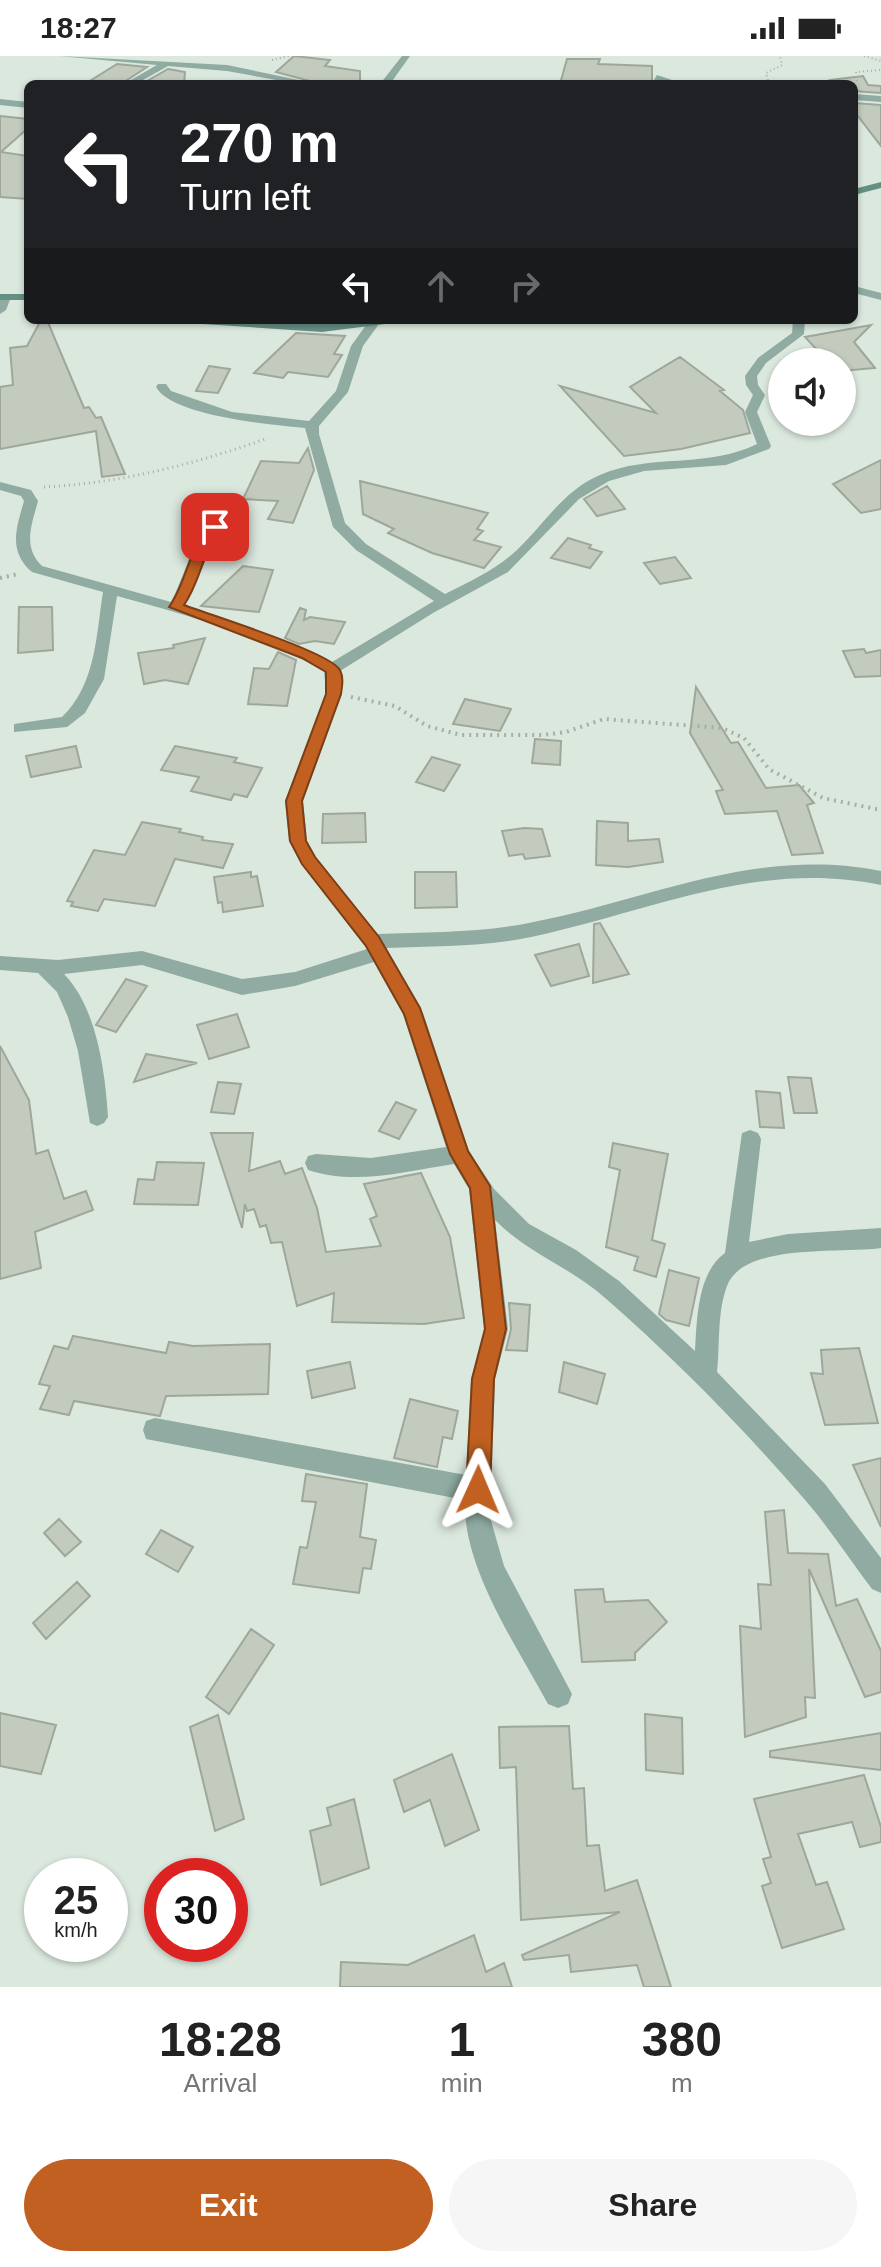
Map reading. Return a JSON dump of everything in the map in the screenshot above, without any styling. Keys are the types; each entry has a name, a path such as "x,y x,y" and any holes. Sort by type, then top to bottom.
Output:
{"street":[{"path":"63,56 227,68 292,80"},
{"path":"136,80 184,56"},
{"path":"388,80 406,56"},
{"path":"657,78 663,80"},
{"path":"858,97 881,99"},
{"path":"0,102 24,105"},
{"path":"858,191 881,185"},
{"path":"858,290 881,297"},
{"path":"0,310 2,297 24,297"},
{"path":"266,324 322,328 360,324"},
{"path":"162,387 166,394 230,416 307,425 342,392 357,346 377,324"},
{"path":"332,669 443,600 511,563 572,495 589,485 625,470 730,461 764,446 751,412 759,395 751,386 750,378 763,356 784,347 798,334 799,324"},
{"path":"307,425 338,524 361,547 443,600"},
{"path":"6,487 26,493 31,501 20,547 26,561 57,577 176,607 307,655 332,669 336,679 334,694 294,801 298,841 308,860 376,947 413,1013 459,1154 480,1186 521,1231 568,1257 611,1288 704,1376 816,1493 881,1580"},
{"path":"176,607 187,591 206,536 225,521 240,517"},
{"path":"20,728 67,722 86,702 94,683 111,589"},
{"path":"0,963 44,967 142,958 242,987 295,979 376,947 528,930 736,878 832,867 881,878"},
{"path":"44,967 66,989 78,1016 97,1083 97,1117"},
{"path":"736,1258 750,1139"},
{"path":"316,1163 347,1171 375,1170 459,1154"},
{"path":"480,1186 496,1329 483,1379 479,1530 492,1571 558,1694"},
{"path":"704,1376 716,1284 722,1269 736,1258 755,1249 881,1238"},
{"path":"155,1430 478,1490"}],"path":[{"path":"768,80 766,73 782,65 780,56"},
{"path":"864,56 881,61"},
{"path":"857,80 856,72 881,70"},
{"path":"6,487 83,486 147,476 307,425"},
{"path":"334,694 385,703 427,726 461,735 543,735 566,732 604,719 722,728 744,738 769,769 823,798 881,810"}],"building":[{"path":"294,56 330,60 325,66 360,71 360,80 306,80 276,72"},
{"path":"567,59 600,59 598,64 652,66 652,80 561,80"},
{"path":"117,64 147,67 127,80 91,80"},
{"path":"168,69 185,72 184,80 149,80"},
{"path":"863,76 868,85 881,86 881,93 858,91 858,80 830,80"},
{"path":"858,103 881,105 881,146 858,116"},
{"path":"0,116 24,119 24,132 1,152 24,155 24,199 0,197"},
{"path":"39,324 49,324 84,408 89,407 96,418 101,417 125,474 102,477 96,431 0,449 0,387 13,385 10,348 27,346"},
{"path":"871,325 854,342 875,368 856,370 856,348 815,348 805,337"},
{"path":"296,333 345,336 334,354 342,355 328,377 288,372 283,378 254,373"},
{"path":"680,357 724,390 720,391 743,410 750,433 681,449 624,456 560,386 656,413 630,387"},
{"path":"209,366 230,369 218,393 196,391"},
{"path":"308,448 314,470 293,523 268,519 278,501 243,499 261,461 299,463"},
{"path":"881,460 881,509 861,513 833,484"},
{"path":"360,481 488,513 477,529 483,531 474,540 501,547 484,568 432,553 388,533 394,529 363,514"},
{"path":"607,486 625,509 597,516 584,499"},
{"path":"568,538 602,552 590,568 551,558"},
{"path":"675,557 691,578 660,584 644,563"},
{"path":"243,566 273,570 259,612 201,606"},
{"path":"19,607 52,607 53,650 18,653"},
{"path":"300,608 306,610 304,620 310,617 345,622 334,644 315,641 299,644 285,638"},
{"path":"205,638 188,684 165,680 144,684 138,653 174,648 173,645"},
{"path":"864,649 866,653 881,650 881,676 855,677 843,651"},
{"path":"278,652 296,660 287,706 248,704 254,668 269,669"},
{"path":"696,687 731,743 738,742 766,788 799,785 814,803 807,805 823,853 792,855 777,811 725,814 716,791 723,790 690,733"},
{"path":"465,699 511,709 500,731 453,724"},
{"path":"535,739 561,741 560,765 532,763"},
{"path":"76,746 81,767 31,777 26,756"},
{"path":"175,746 237,758 234,762 262,768 247,797 234,794 231,800 191,791 199,777 161,770"},
{"path":"432,757 460,765 444,791 416,782"},
{"path":"365,813 366,842 322,843 323,814"},
{"path":"597,821 628,823 628,841 659,839 663,862 628,867 596,865"},
{"path":"142,822 181,829 179,832 203,837 202,840 233,844 223,868 175,859 155,906 104,899 98,911 71,906 73,902 67,901 94,850 125,855"},
{"path":"542,829 550,856 525,859 523,854 509,856 502,831"},
{"path":"251,872 251,877 257,876 263,906 223,912 222,902 218,903 214,877"},
{"path":"415,872 456,872 457,907 415,908"},
{"path":"600,923 629,974 593,983 594,924"},
{"path":"579,944 589,976 551,986 535,955"},
{"path":"126,979 147,986 116,1032 96,1025"},
{"path":"237,1014 249,1047 209,1059 197,1025"},
{"path":"0,1046 29,1100 36,1154 48,1150 64,1199 86,1191 93,1210 35,1232 41,1268 0,1279"},
{"path":"146,1054 197,1063 134,1082"},
{"path":"788,1077 811,1078 817,1113 794,1113"},
{"path":"218,1082 241,1084 234,1114 211,1112"},
{"path":"756,1091 780,1093 784,1128 760,1127"},
{"path":"396,1102 416,1110 399,1139 379,1131"},
{"path":"211,1133 253,1133 249,1171 280,1161 285,1174 302,1168 317,1208 326,1252 381,1246 370,1219 377,1216 364,1184 421,1173 450,1237 464,1318 424,1324 332,1322 334,1293 297,1306 282,1242 271,1243 266,1225 260,1227 254,1209 247,1211 245,1204 242,1228"},
{"path":"613,1143 668,1154 652,1240 665,1244 656,1277 634,1270 638,1257 606,1247 620,1170 609,1167"},
{"path":"157,1162 204,1163 198,1205 134,1204 138,1179 154,1180"},
{"path":"669,1270 699,1278 689,1326 666,1320 659,1314"},
{"path":"509,1303 530,1305 527,1351 506,1350 511,1329"},
{"path":"73,1336 166,1353 169,1342 193,1346 270,1344 268,1394 166,1396 160,1416 74,1401 69,1415 40,1409 50,1386 39,1384 54,1346 68,1349"},
{"path":"859,1348 878,1423 825,1425 811,1373 823,1374 821,1350"},
{"path":"350,1362 355,1388 312,1398 307,1371"},
{"path":"564,1362 605,1374 597,1404 559,1392"},
{"path":"410,1399 458,1411 452,1439 443,1437 437,1467 394,1458"},
{"path":"881,1458 881,1527 853,1465"},
{"path":"306,1474 367,1484 360,1537 376,1540 371,1569 363,1568 359,1593 293,1584 300,1547 307,1548 316,1502 302,1501"},
{"path":"784,1510 788,1553 828,1554 836,1606 857,1599 881,1651 881,1692 865,1697 809,1569 815,1698 805,1697 806,1717 745,1737 740,1626 761,1629 758,1584 771,1585 765,1512"},
{"path":"59,1519 81,1542 65,1556 44,1533"},
{"path":"161,1530 193,1547 178,1572 146,1554"},
{"path":"77,1582 90,1596 46,1639 33,1623"},
{"path":"603,1589 605,1602 648,1600 667,1622 635,1653 635,1660 582,1662 575,1590"},
{"path":"251,1629 274,1645 229,1714 206,1697"},
{"path":"0,1713 56,1725 41,1774 0,1766"},
{"path":"645,1714 682,1718 683,1774 646,1770"},
{"path":"218,1715 244,1819 215,1831 190,1727"},
{"path":"569,1726 573,1789 584,1788 587,1846 599,1845 605,1891 637,1880 671,1987 644,1987 637,1965 571,1972 569,1955 524,1960 522,1955 620,1912 521,1920 516,1767 500,1768 499,1727"},
{"path":"881,1733 881,1770 770,1757 770,1751"},
{"path":"452,1754 479,1830 445,1846 430,1800 404,1812 394,1780"},
{"path":"864,1775 881,1827 881,1842 860,1847 852,1822 798,1834 816,1885 827,1882 844,1929 782,1948 762,1886 771,1883 763,1859 771,1857 754,1799"},
{"path":"354,1799 369,1868 321,1885 310,1831 331,1825 327,1808"},
{"path":"474,1935 486,1972 504,1963 512,1987 340,1987 341,1962 408,1965"}],"route":[{"path":"215,527 206,536 187,591 176,607 307,655 332,669 336,679 334,694 294,801 298,841 308,860 372,941 413,1013 437,1078 459,1154 480,1186 496,1329 483,1379 478,1490"}]}
